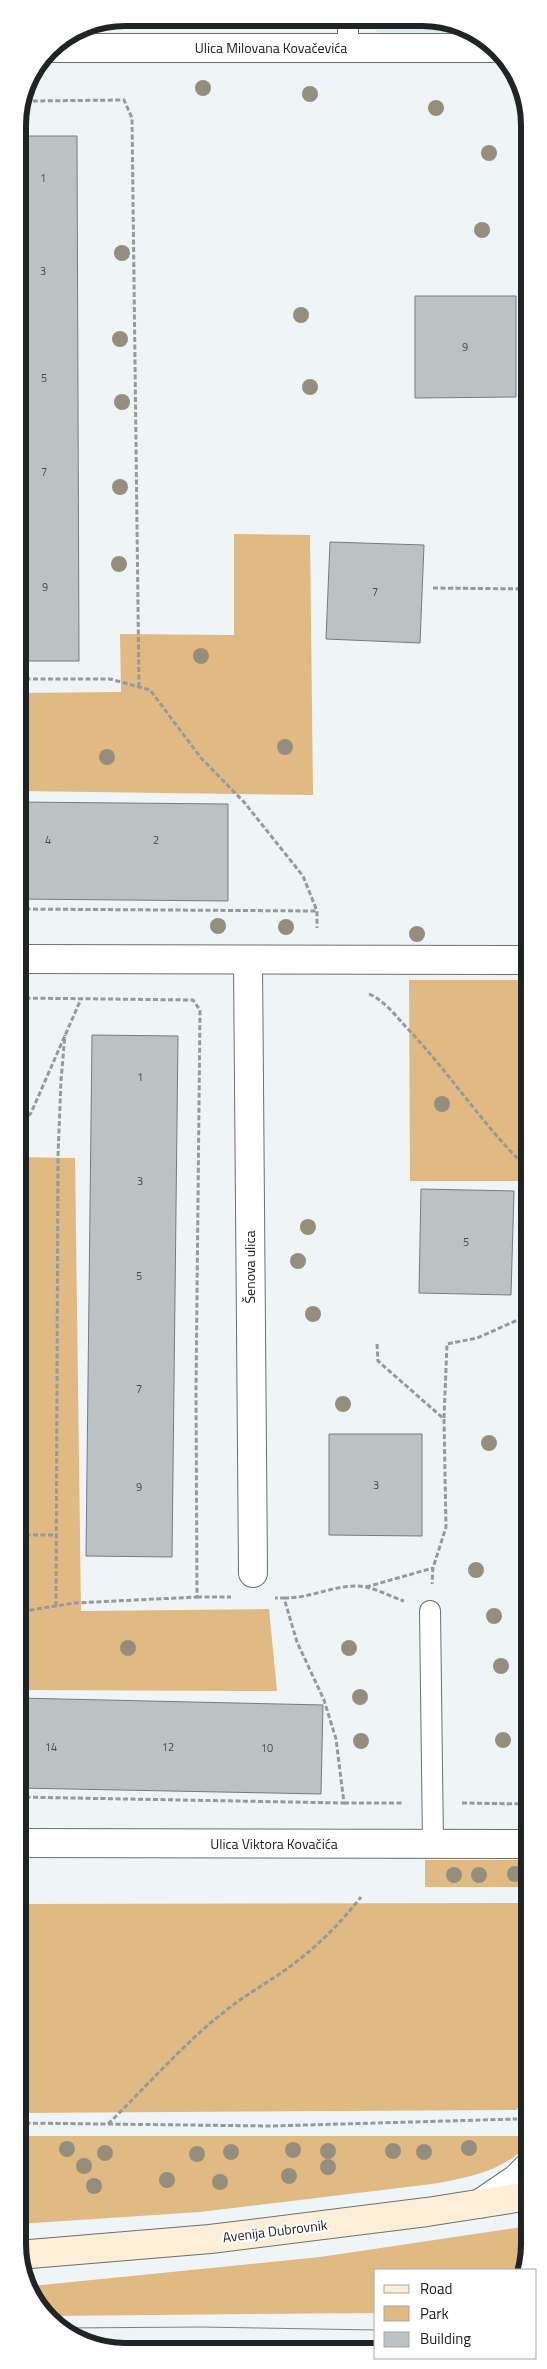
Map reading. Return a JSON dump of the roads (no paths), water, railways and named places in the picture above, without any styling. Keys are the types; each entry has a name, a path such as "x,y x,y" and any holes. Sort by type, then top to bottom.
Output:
{"main road":[{"name":"Avenija Dubrovnik","path":"27,2254 210,2239 521,2197"}],"street":[{"name":"Ulica Milovana Kovačevića","path":"64,48 483,48"},
{"path":"26,959 248,961 521,960"},
{"name":"Šenova ulica","path":"248,961 253,1573"},
{"name":"Ulica Viktora Kovačića","path":"26,1843 521,1844"},
{"path":"479,2204 521,2174"}],"lane":[{"path":"348,26 348,48"},
{"path":"430,1612 433,1844"}],"tram line":[{"path":"74,2328 201,2327 374,2330"}]}
